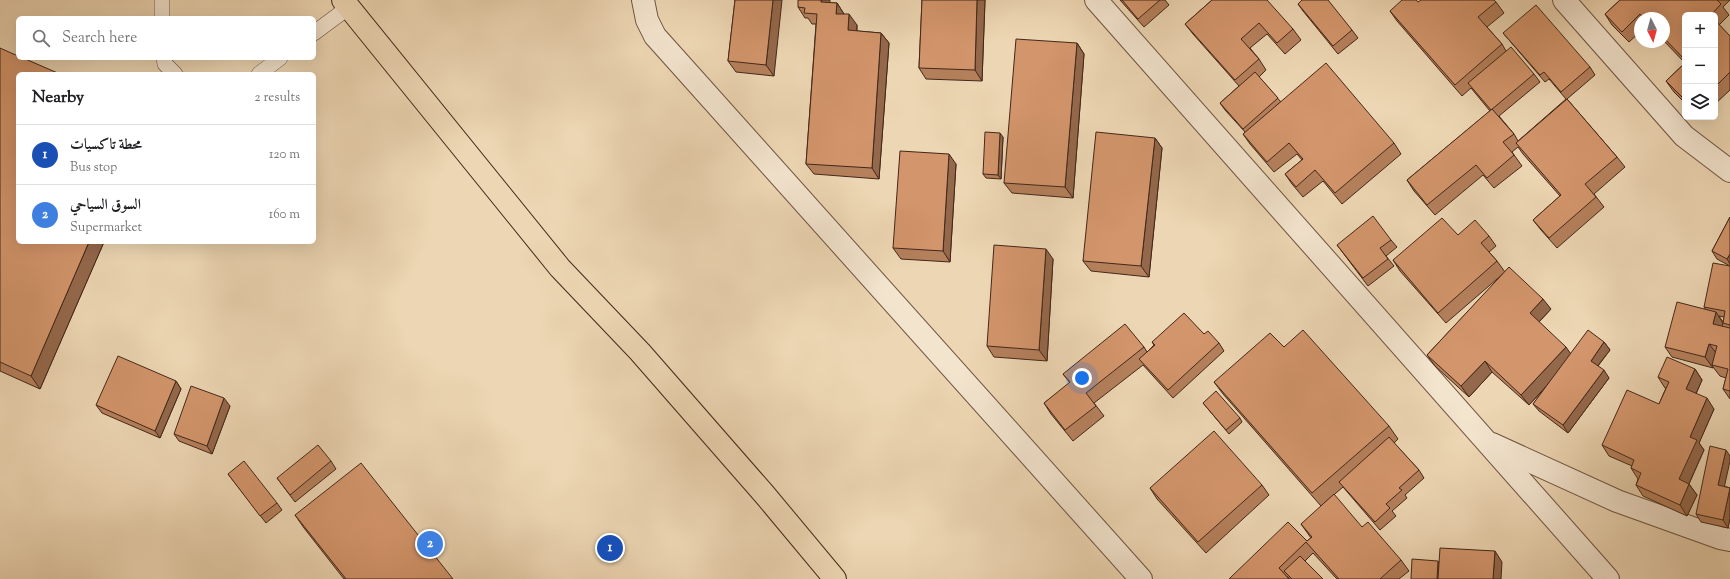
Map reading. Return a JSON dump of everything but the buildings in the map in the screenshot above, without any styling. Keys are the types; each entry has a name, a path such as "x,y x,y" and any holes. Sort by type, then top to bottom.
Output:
{"main road":[{"path":"346,4 560,268 640,352 760,489 835,579"}],"street":[{"path":"643,0 647,20 655,36 1141,579"},
{"path":"1096,0 1608,579"},
{"path":"1564,0 1684,136 1730,171"},
{"path":"1484,440 1617,501 1720,538 1730,540"}],"lane":[{"path":"162,0 162,16"},
{"path":"316,31 346,4"},
{"path":"164,60 165,64 173,72"},
{"path":"262,72 277,60"}],"place":[{"name":"السوق السياحي","path":"430,544"},
{"name":"محطة تاكسيات","path":"610,548"}]}
